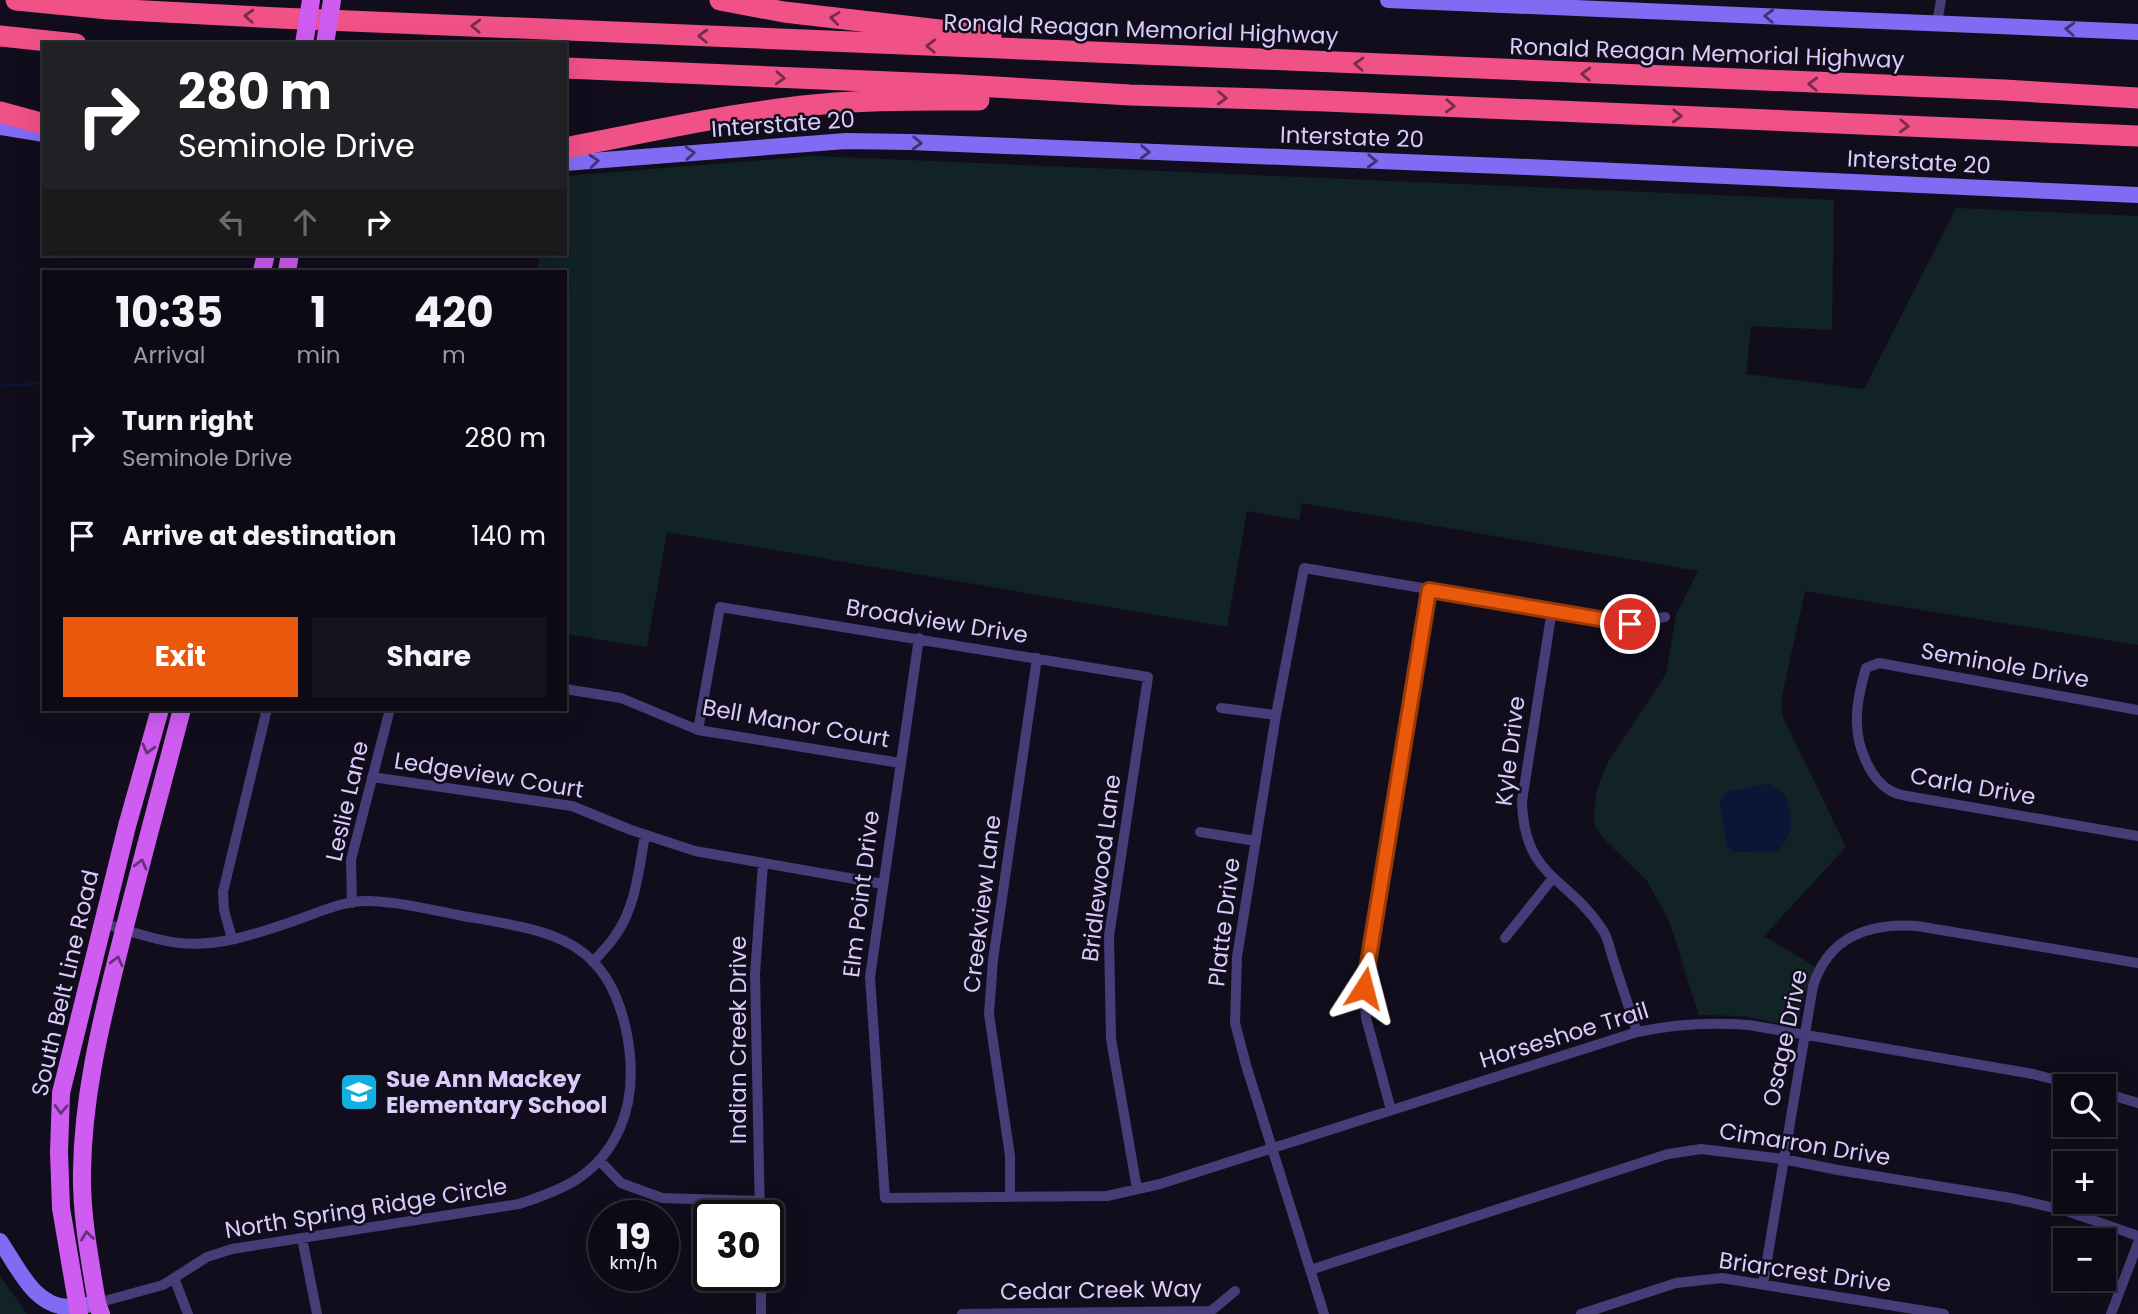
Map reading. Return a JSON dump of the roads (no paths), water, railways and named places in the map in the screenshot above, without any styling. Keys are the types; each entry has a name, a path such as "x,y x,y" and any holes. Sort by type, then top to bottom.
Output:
{"highway":[{"name":"Ronald Reagan Memorial Highway","path":"16,0 108,9 279,18 2004,90 2138,98"},
{"path":"720,0 836,18 1170,56"},
{"path":"0,36 57,42"},
{"path":"567,68 1130,95 2138,136"},
{"path":"2004,90 2138,84"},
{"path":"567,148 775,109 835,103 1130,95"},
{"path":"0,112 42,123"},
{"path":"2053,132 2138,145"}],"main road":[{"path":"304,42 312,0"},
{"path":"325,42 332,0"},
{"path":"1388,0 2138,32"},
{"path":"0,127 42,134"},
{"name":"Interstate 20","path":"567,163 872,141 1514,166 2138,195"},
{"name":"South Belt Line Road","path":"78,1310 61,1208 61,1093 102,923 159,711"},
{"name":"South Belt Line Road","path":"99,1309 84,1220 82,1185 86,1101 124,930 181,711"},
{"path":"0,1241 34,1292 45,1302 78,1310 99,1309"}],"street":[{"path":"1937,23 1941,0"},
{"name":"Platte Drive","path":"1324,1314 1245,1065 1236,1023 1237,957 1276,715 1304,568 1429,590"},
{"path":"1391,1110 1366,1018 1364,988 1429,590 1630,624 1665,617"},
{"name":"Broadview Drive","path":"698,730 720,607 1148,677"},
{"name":"Kyle Drive","path":"1552,610 1522,801 1523,823 1528,844 1539,864 1582,904 1604,931 1637,1031"},
{"name":"Elm Point Drive","path":"885,1198 870,977 919,638"},
{"name":"Creekview Lane","path":"1010,1197 1010,1156 989,1014 993,960 1037,658"},
{"name":"Seminole Drive","path":"1866,668 1879,663 2138,710"},
{"name":"Carla Drive","path":"1866,668 1861,684 1857,724 1861,746 1872,771 1881,784 1891,791 1920,799 2138,836"},
{"name":"Bridlewood Lane","path":"1137,1189 1111,1039 1110,936 1148,677"},
{"name":"Bell Manor Court","path":"567,689 621,698 698,730 900,763"},
{"path":"1221,708 1276,715"},
{"path":"232,939 223,892 267,711"},
{"name":"Leslie Lane","path":"352,903 351,860 390,711"},
{"name":"Ledgeview Court","path":"373,777 572,806 645,835 695,851 883,884"},
{"path":"1200,832 1256,841"},
{"path":"593,962 616,934 628,911 645,835"},
{"name":"Indian Creek Drive","path":"759,1200 755,974 763,863"},
{"path":"1505,938 1553,878"},
{"name":"North Spring Ridge Circle","path":"99,1309 163,1284 208,1257 232,1249 519,1204 557,1192 589,1171 612,1147 626,1115 632,1083 622,1010 610,981 580,949 555,936 529,928 395,903 367,901 352,903 248,936 207,943 179,943 102,923"},
{"name":"Osage Drive","path":"1763,1284 1813,986 1818,971 1832,950 1862,932 1897,925 1917,926 2138,963"},
{"name":"Horseshoe Trail","path":"885,1198 1107,1196 1160,1184 1637,1031 1675,1024 1718,1022 1749,1025 2053,1079"},
{"path":"2116,1097 2138,1103"},
{"name":"Cimarron Drive","path":"1310,1270 1668,1154 1701,1149 1783,1159 2011,1198 2064,1210 2138,1236"},
{"path":"599,1160 621,1183 652,1195 662,1198 727,1200"},
{"path":"302,1238 317,1314"},
{"path":"2111,1314 2138,1243"},
{"path":"174,1278 188,1314"},
{"name":"Briarcrest Drive","path":"1581,1314 1676,1283 1723,1278 1943,1314"},
{"path":"761,1291 761,1314"},
{"name":"Cedar Creek Way","path":"962,1314 1211,1311 1235,1291"}],"water":[{"path":"1771,784 1785,797 1791,815 1791,825 1784,843 1778,851 1733,852 1727,847 1720,802 1726,791"}],"waterway":[{"path":"0,386 42,383"}],"place":[{"name":"Sue Ann Mackey Elementary School","path":"359,1092"}]}
